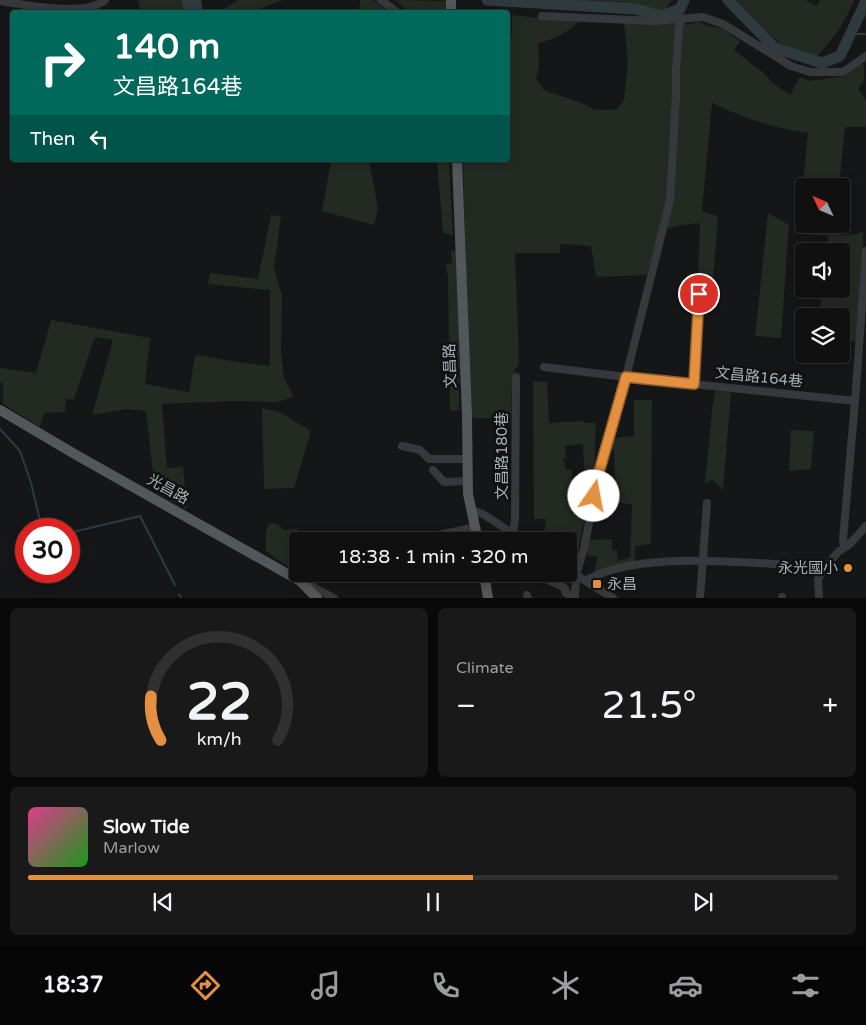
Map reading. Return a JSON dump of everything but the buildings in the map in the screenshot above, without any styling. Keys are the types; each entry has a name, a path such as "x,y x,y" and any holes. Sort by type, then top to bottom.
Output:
{"main road":[{"name":"文昌路","path":"457,162 468,494 477,532"},
{"name":"光昌路","path":"1,410 78,456 289,575"},
{"name":"光昌路","path":"301,582 317,598"},
{"path":"485,582 488,598"}],"street":[{"path":"0,1 38,8 72,9 101,4 105,0"},
{"path":"381,0 395,10"},
{"path":"542,16 655,21 703,17 723,24 790,66 810,72 843,72 866,56"},
{"path":"577,572 584,548 599,472 626,377 670,200 676,69 679,27 682,18"},
{"path":"844,547 842,540 866,251"},
{"path":"694,384 699,294"},
{"name":"文昌路164巷","path":"544,367 855,401"},
{"name":"文昌路180巷","path":"513,532 515,519 516,377"},
{"path":"402,446 420,450 429,459 467,458"},
{"path":"434,470 444,482 468,482"},
{"path":"700,598 707,503"},
{"path":"472,510 483,514 510,532"},
{"path":"819,598 818,579 822,572 838,552 850,544 866,526"},
{"path":"454,532 476,527"},
{"path":"585,581 596,575 639,564 703,561 777,564"},
{"path":"577,577 612,598"},
{"path":"302,582 334,598"},
{"path":"554,582 565,588 562,595"},
{"path":"562,595 575,596 576,582"}],"shaded area":[{"path":"138,0 181,0 184,10 140,10"},
{"path":"181,0 201,0 203,10 184,10"},
{"path":"238,0 283,0 257,10 222,10"},
{"path":"360,0 373,0 386,10 359,10"},
{"path":"395,0 447,1 448,10 406,10"},
{"path":"576,0 672,0 665,10 599,5"},
{"path":"736,0 806,0 817,6 820,0 855,0 839,30 817,57 782,45"},
{"path":"512,15 578,22 560,36 538,43 539,66 536,79 544,90 582,103 595,110 617,109 624,100 628,61 624,23 689,24 700,22 708,26 721,28 740,41 734,50 766,75 770,81 790,95 800,77 809,81 845,76 862,63 864,65 864,80 858,89 866,100 866,127 845,127 840,178 803,178 808,133 759,122 712,103 702,211 718,216 713,281 698,280 700,223 676,226 659,231 647,275 596,277 591,246 560,244 560,253 515,253 519,362 512,378 511,419 470,418 463,162 510,162 510,36 512,35"},
{"path":"331,162 369,162 378,209 374,225 322,211"},
{"path":"437,162 449,162 453,235 443,233"},
{"path":"768,213 789,225 781,338 755,336"},
{"path":"271,215 281,216 274,268 282,295 281,351 284,378 294,397 276,402 233,401 162,404 167,468 183,467 187,510 155,491 146,411 126,409 92,415 113,340 95,337 74,399 66,399 65,412 44,413 40,427 3,404 3,383 0,382 0,368 36,373 51,320 150,338 145,384 189,392 195,356 198,355 270,366 270,290 208,284 210,273 258,279"},
{"path":"863,232 856,341 850,341 850,308 820,308 821,298 850,298 850,243 827,243 828,236 803,233 851,235"},
{"path":"451,250 460,253 459,410 450,411 448,276 446,264 452,264"},
{"path":"533,381 547,382 549,423 583,421 584,423 596,423 594,473 584,469 583,444 565,446 566,458 563,458 566,470 572,470 572,478 585,477 591,483 578,552 577,532 544,532 546,519 534,519"},
{"path":"715,391 731,392 723,490 712,479 705,484"},
{"path":"634,400 652,400 651,544 635,546 635,562 594,573 598,557 586,555 589,540 612,539 612,550 617,551 618,561 630,557 632,504 616,503 614,450 609,450 614,438 634,436"},
{"path":"262,408 280,412 311,431 294,488 264,489"},
{"path":"791,430 814,431 811,469 789,471"},
{"path":"269,523 277,524 284,530 297,528 298,532 289,532 289,567 266,551 266,531"}],"waterway":[{"path":"487,0 635,9 662,16 680,9 684,0"},
{"path":"728,0 775,48 822,63 840,56 866,1"},
{"path":"851,34 866,34"},
{"path":"0,429 20,451 31,483 39,518"},
{"path":"80,530 140,516 175,585"},
{"path":"179,594 181,598"}],"place":[{"name":"永光國小","path":"848,568"},
{"name":"永昌","path":"597,584"}],"route":[{"path":"594,496 626,377 694,384 699,294"}]}
